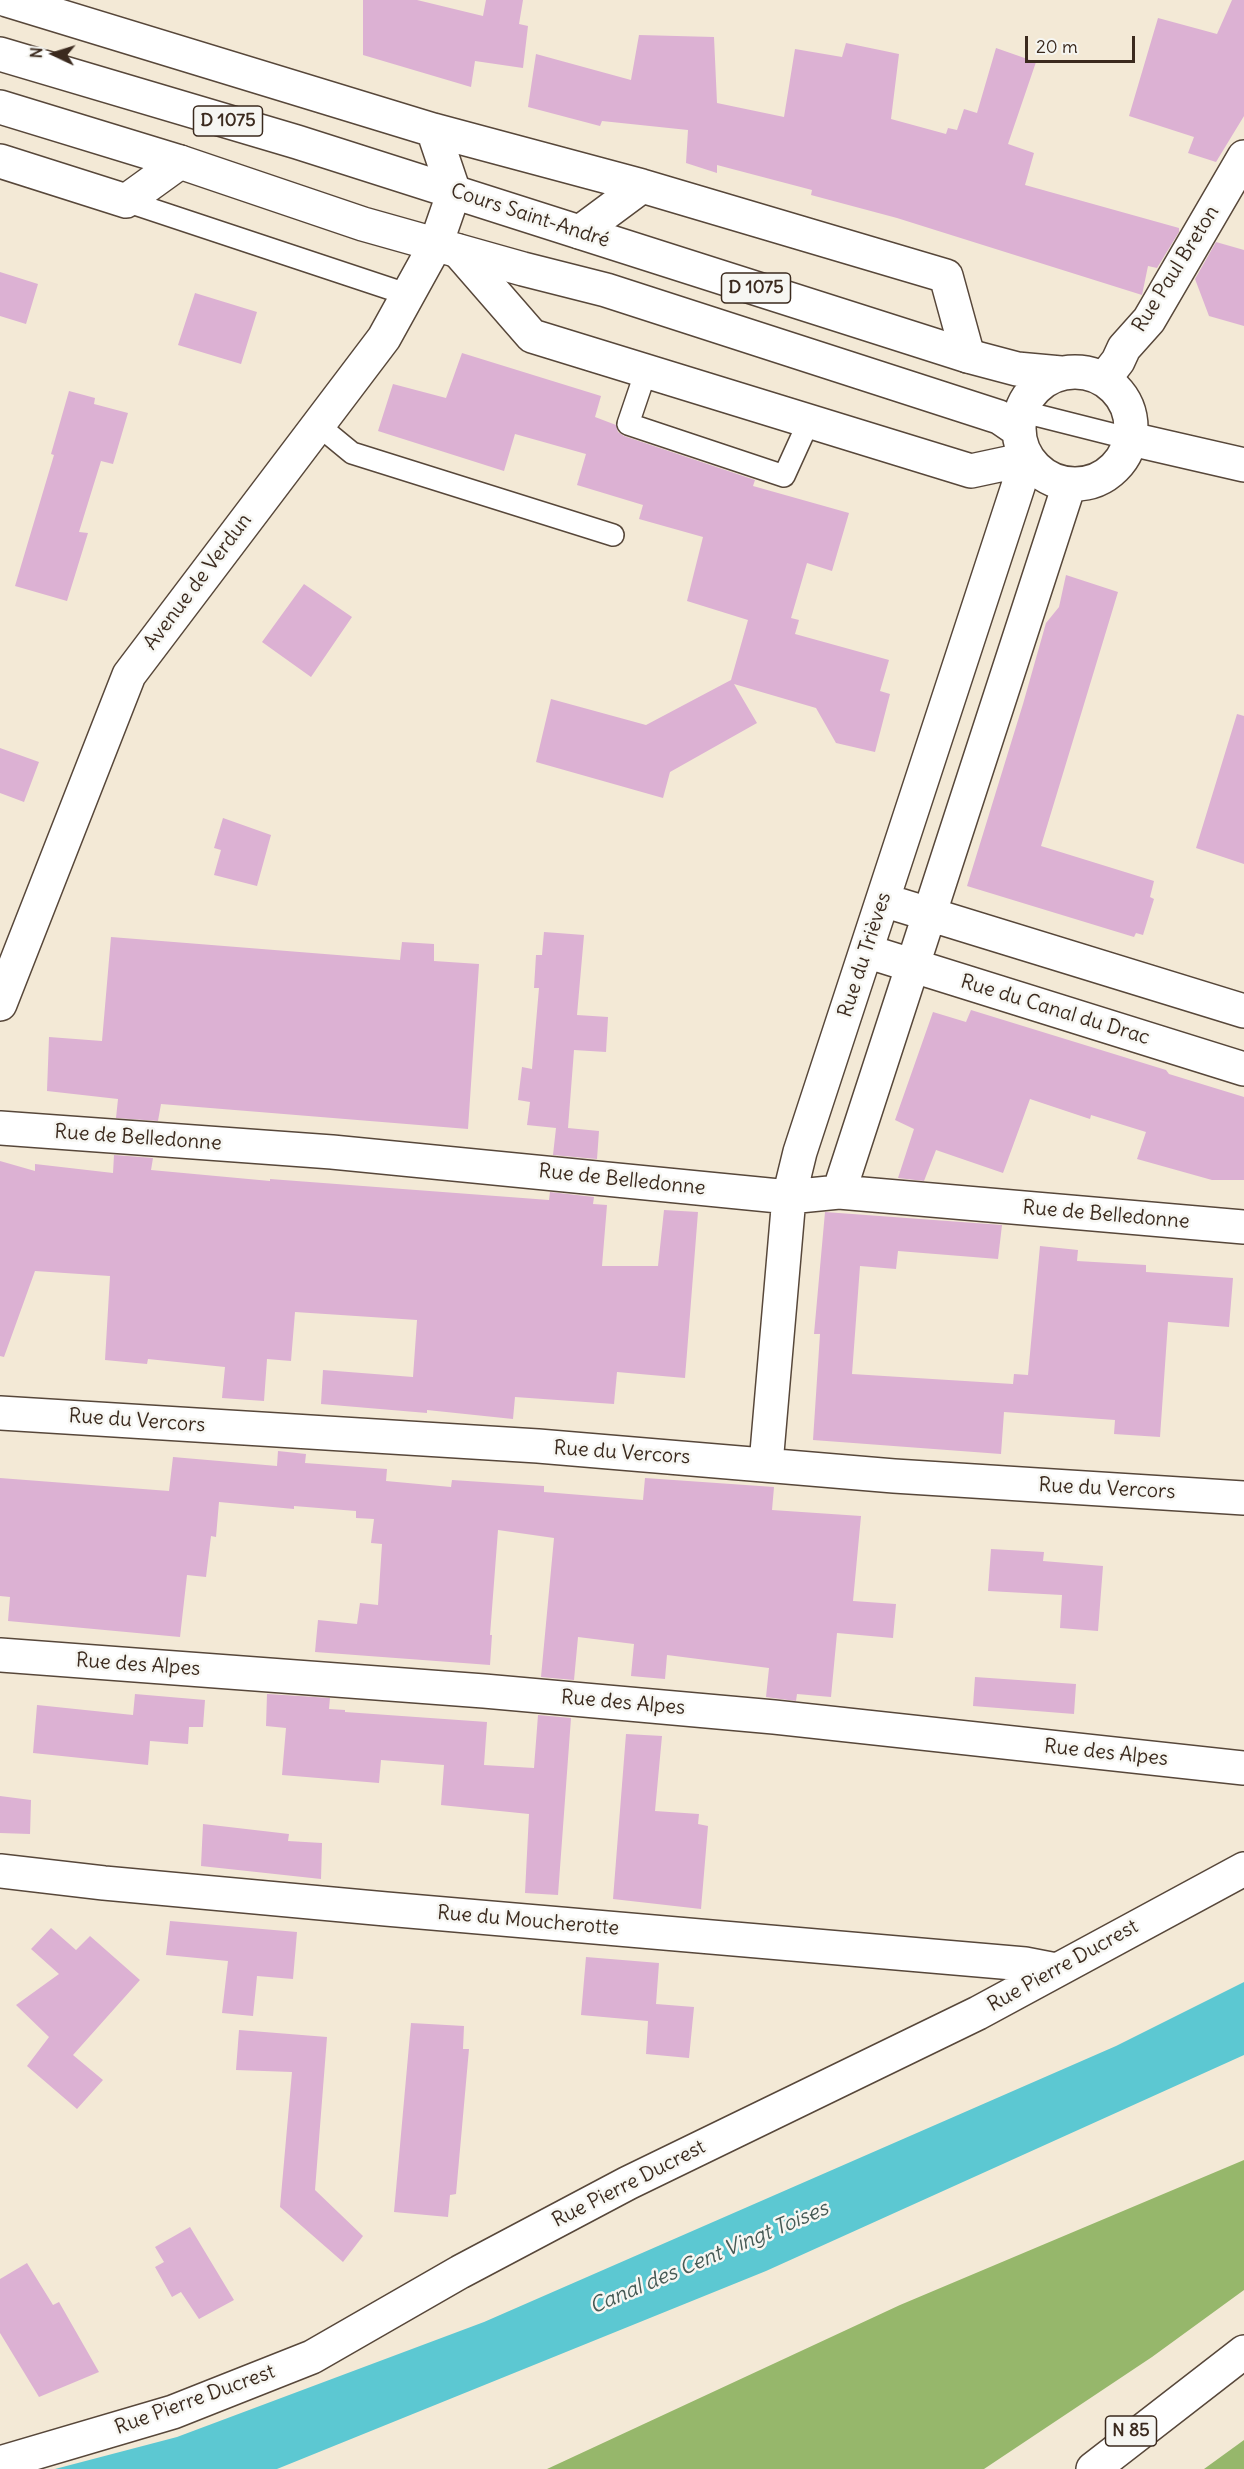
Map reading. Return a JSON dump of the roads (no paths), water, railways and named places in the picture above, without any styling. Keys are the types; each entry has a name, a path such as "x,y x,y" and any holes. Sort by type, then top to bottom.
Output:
{"main road":[{"path":"6,0 433,130 642,186 946,276 968,356"},
{"name":"Cours Saint-André","path":"0,54 297,142 968,356 1017,369 1061,373 1083,371 1104,379"},
{"name":"D 1075","path":"0,107 447,248 628,297 999,417 1022,434"},
{"path":"433,130 454,192"},
{"name":"Rue Paul Breton","path":"1104,379 1118,361 1124,348 1149,320 1244,157"},
{"path":"0,161 126,201 180,162"},
{"path":"580,232 642,186"},
{"name":"Avenue de Verdun","path":"0,1004 129,675 384,338 409,295 447,248 454,192"},
{"path":"447,248 532,336 971,471 1022,434 1038,472 1053,481 1069,485 1090,483 1109,474 1122,459 1131,440 1131,422 1127,405 1118,390 1104,379"},
{"name":"Rue du Trièves","path":"766,1464 789,1197 800,1152 883,900 1022,434 1030,394 1043,381 1061,373"},
{"path":"1131,440 1244,465"},
{"path":"839,1192 1069,485"},
{"path":"883,900 1244,1011"},
{"name":"Rue du Canal du Drac","path":"866,951 1244,1069"},
{"name":"Rue de Belledonne","path":"0,1128 332,1152 789,1197 839,1192 1244,1227"},
{"name":"Rue du Vercors","path":"0,1413 538,1446 894,1476 1244,1498"},
{"name":"Rue des Alpes","path":"0,1655 496,1692 774,1717 1244,1768"},
{"name":"Rue Pierre Ducrest","path":"3,2457 173,2412 312,2357 460,2272 628,2184 978,2013 1244,1869"},
{"name":"Rue du Moucherotte","path":"0,1871 315,1903 1024,1964 1056,1970"},
{"name":"N 85","path":"1093,2469 1244,2352"},
{"name":"N 85","path":"1073,2469 1188,2394"}],"lane":[{"path":"126,201 409,295"},
{"path":"646,371 628,424 784,476 809,421"},
{"path":"318,425 352,453 613,535"},
{"path":"1022,434 1131,440"}],"water":[{"name":"Canal des Cent Vingt Toises","path":"1244,1982 1244,2055 766,2271 277,2469 55,2469 177,2437 484,2322 1116,2046"}]}
